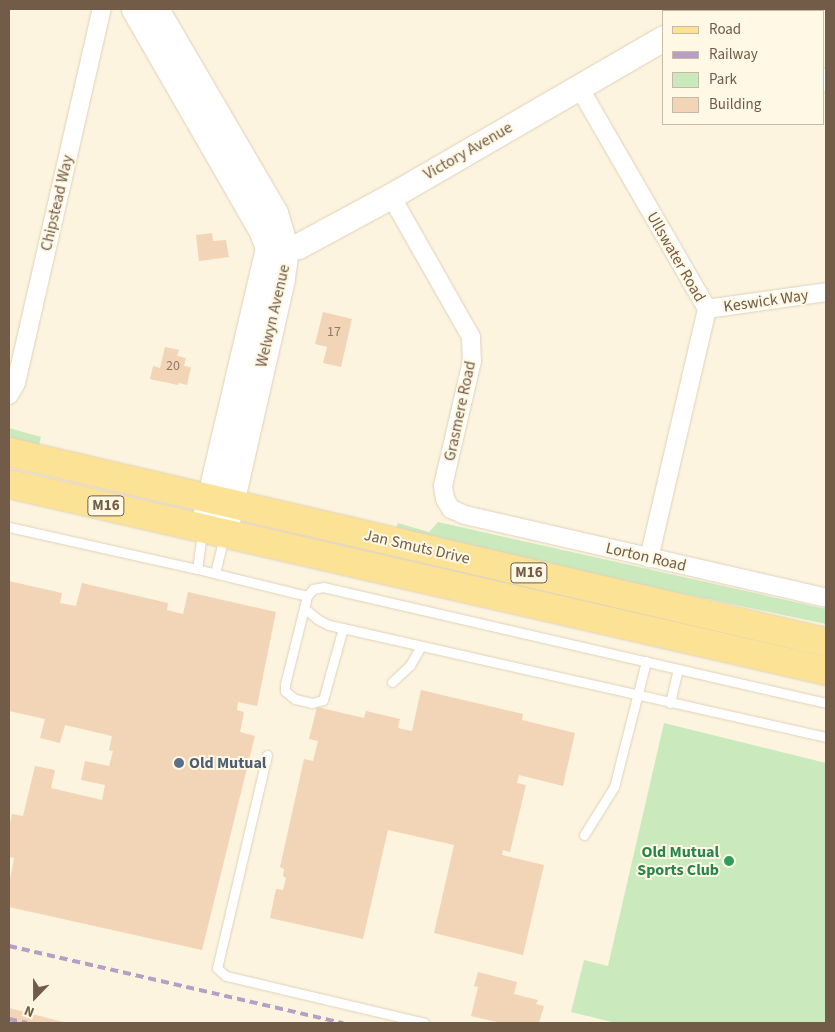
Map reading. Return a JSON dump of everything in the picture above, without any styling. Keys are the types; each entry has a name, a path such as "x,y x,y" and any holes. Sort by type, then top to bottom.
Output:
{"main road":[{"name":"Jan Smuts Drive","path":"9,452 826,642"},
{"name":"Jan Smuts Drive","path":"9,484 826,671"}],"street":[{"name":"Chipstead Way","path":"9,395 16,383 102,9"},
{"name":"Welwyn Avenue","path":"134,9 262,232 277,248"},
{"name":"Welwyn Avenue","path":"156,9 275,213 277,248 213,531"},
{"name":"Victory Avenue","path":"277,248 298,246 391,196 662,39"},
{"name":"Ullswater Road","path":"579,87 706,310 649,558"},
{"name":"Grasmere Road","path":"391,196 471,337 472,361 444,486 445,499 451,509 465,515"},
{"path":"275,213 296,231 319,234"},
{"name":"Keswick Way","path":"706,310 826,292"},
{"name":"Lorton Road","path":"465,515 826,598"}],"lane":[{"path":"9,527 215,573 307,596"},
{"path":"197,569 213,531"},
{"path":"213,531 215,573"},
{"path":"343,628 323,700 312,703 294,699 286,691 285,684 307,596 314,589 323,587 826,703"},
{"path":"304,608 318,619 343,628 637,696 826,737"},
{"path":"392,682 410,665 421,646"},
{"path":"584,835 614,787 646,661"},
{"path":"670,703 678,669"},
{"path":"267,755 217,968 220,973 226,976 425,1023"}],"green space":[{"path":"9,428 41,437 38,449 9,443"},
{"path":"438,522 826,609 826,624 394,533 398,523 429,532"},
{"name":"Old Mutual Sports Club","path":"664,723 826,763 826,1023 616,1023 571,1012 584,960 608,966"}],"building":[{"path":"212,233 213,241 226,240 229,257 199,261 196,235"},
{"path":"323,312 352,319 341,367 323,363 327,347 315,344"},
{"path":"165,347 179,350 177,356 186,358 184,366 191,367 187,385 150,379 153,366 160,368"},
{"name":"Old Mutual","path":"9,581 62,593 60,603 76,606 82,583 168,603 167,610 183,614 188,592 276,612 257,706 238,702 237,710 244,712 240,732 255,736 202,950 9,907 9,885 14,858 9,857 9,828 12,814 23,816 35,766 55,770 51,788 102,800 105,785 81,780 85,761 109,766 113,751 109,750 112,736 65,725 60,743 40,738 45,719 9,711"},
{"path":"421,690 523,714 522,720 575,733 563,786 519,775 517,783 526,785 510,852 503,850 502,855 544,865 523,955 434,933 454,845 388,830 363,939 270,918 276,889 283,890 286,878 283,876 284,869 280,867 304,759 313,761 318,741 309,739 317,707 364,718 366,711 400,719 398,728 412,731"},
{"path":"478,972 517,982 514,994 538,1000 536,1004 544,1006 539,1023 501,1023 471,1016 478,987 474,986"},
{"path":"9,1008 67,1023 9,1023"}],"railway":[{"path":"9,946 343,1023"},
{"path":"9,1019 27,1023"}],"place":[{"name":"Old Mutual","path":"179,763"},
{"name":"Old Mutual Sports Club","path":"729,861"}]}
